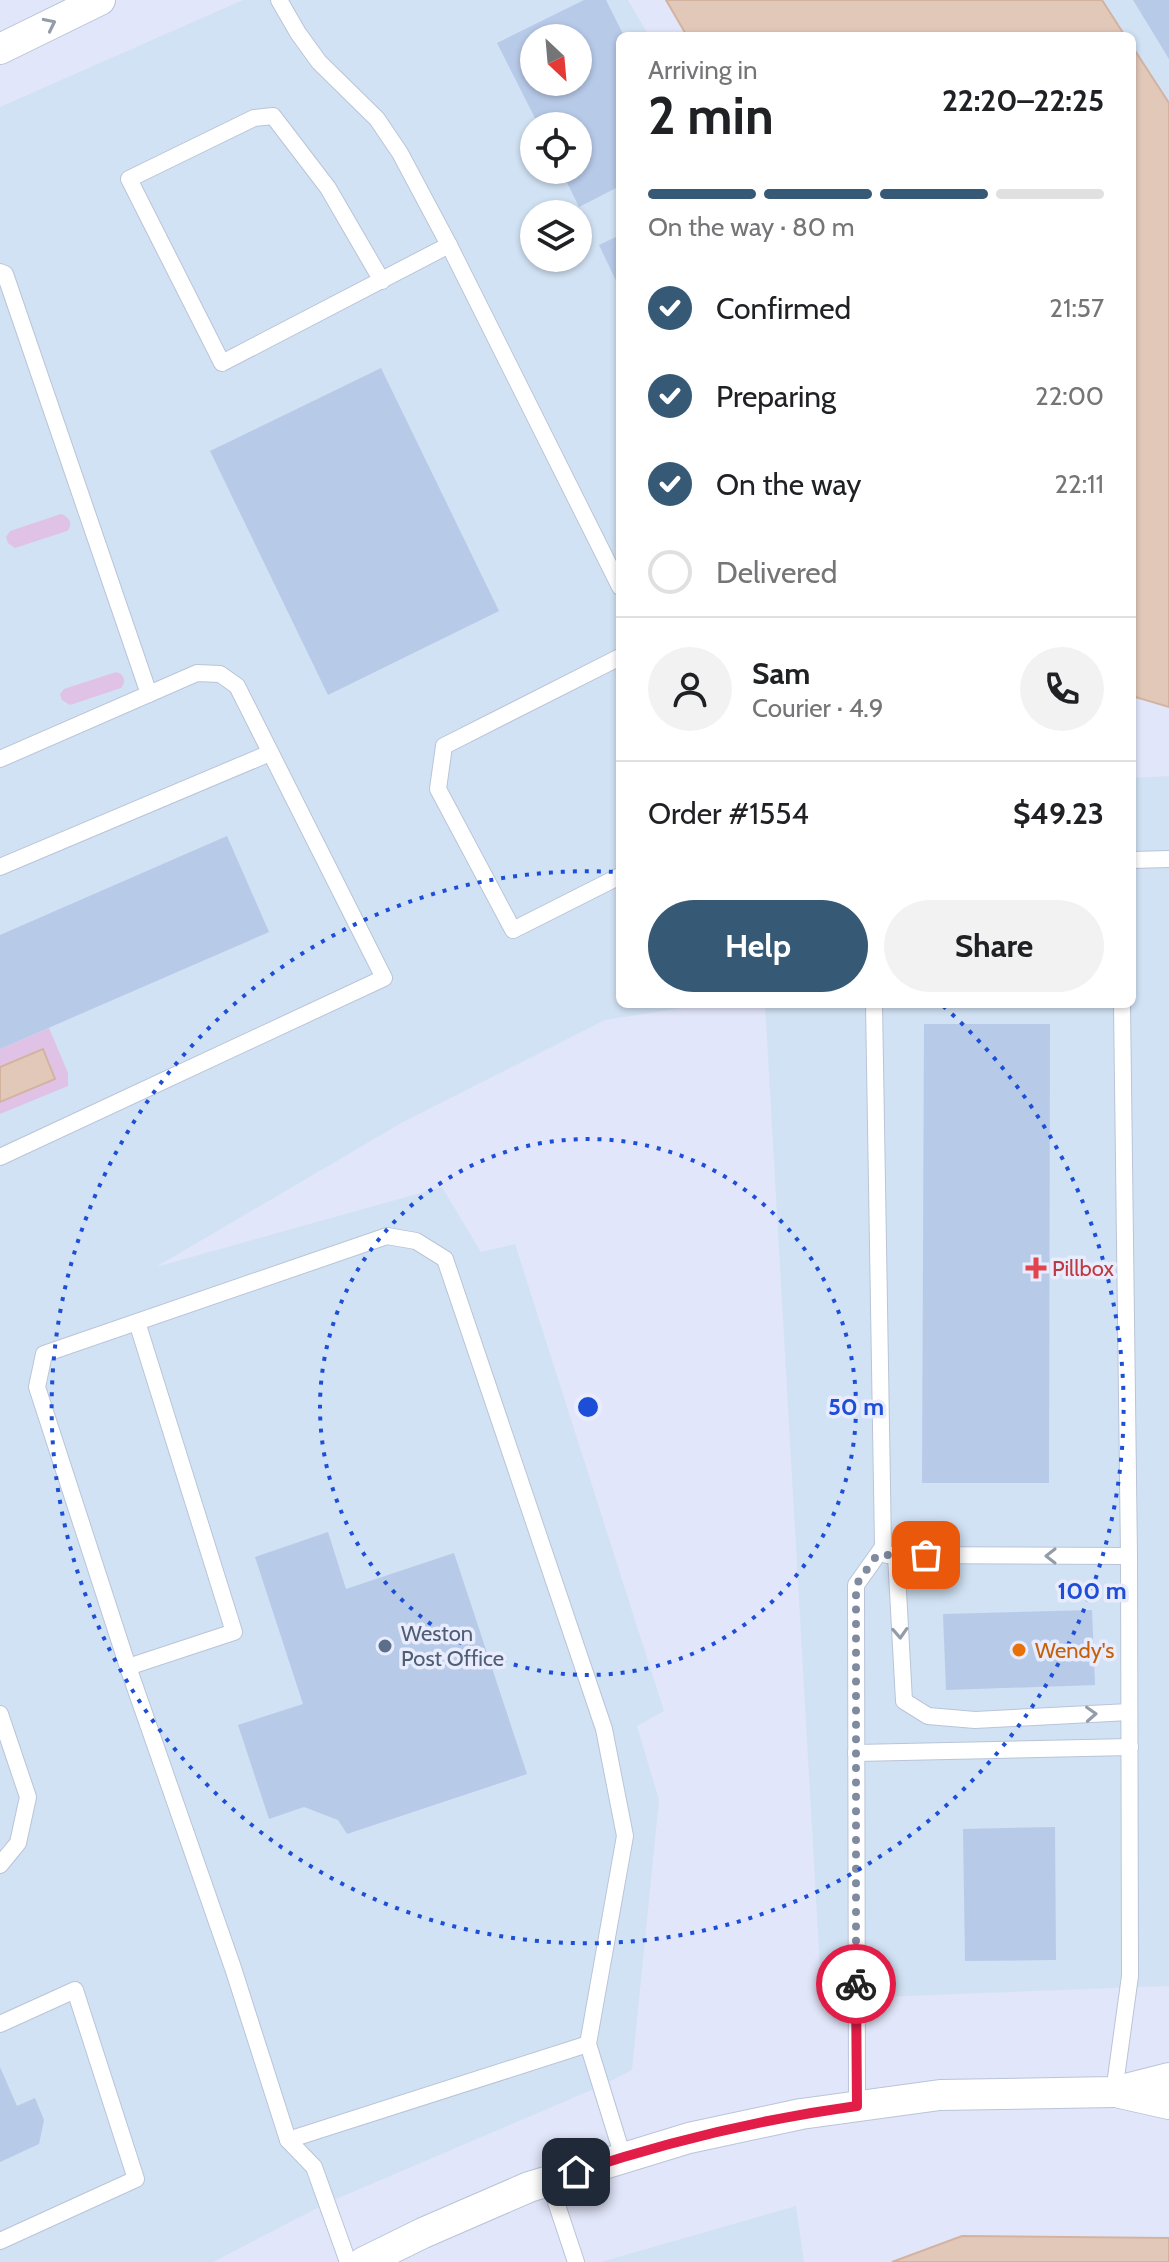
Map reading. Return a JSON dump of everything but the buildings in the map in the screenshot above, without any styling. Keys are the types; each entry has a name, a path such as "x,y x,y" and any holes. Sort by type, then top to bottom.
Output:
{"street":[{"path":"0,49 100,0"},
{"path":"364,2262 423,2233 549,2181 689,2138 787,2117 940,2095 1114,2092 1169,2078"},
{"path":"1114,2092 1169,2104"}],"lane":[{"path":"279,0 319,62 377,119 400,153 616,579"},
{"path":"382,281 328,188 273,116 254,118 129,179 222,363 382,281 449,245"},
{"path":"0,272 5,274 149,694"},
{"path":"616,659 444,746 438,789 513,930 616,878"},
{"path":"0,759 197,673 220,674 237,686 384,978 0,1157"},
{"path":"0,867 270,753"},
{"path":"1136,860 1169,859"},
{"path":"857,2106 856,1585 883,1547 874,1008"},
{"path":"1114,2092 1130,1976 1129,1556 1122,1008"},
{"path":"348,2262 314,2167 288,2140 223,1939 128,1667 37,1387 44,1354 387,1236 416,1241 445,1259 604,1729 625,1836 588,2044 623,2157"},
{"path":"128,1667 234,1632 137,1322"},
{"path":"877,1555 1129,1556"},
{"path":"896,1555 904,1701 928,1716 975,1720 1129,1712"},
{"path":"0,1714 28,1797 18,1843 0,1865"},
{"path":"856,1753 1130,1747"},
{"path":"0,2024 75,1990 136,2179 0,2241"},
{"path":"288,2140 588,2044"},
{"path":"549,2181 576,2262"}],"shaded area":[{"path":"243,0 628,0 647,32 616,32 616,1008 682,1008 605,1020 403,1122 156,1267 442,1187 481,1252 515,1244 664,1711 637,1726 659,1800 632,2070 327,2203 213,2262 0,2262 0,107"},
{"path":"666,0 1102,0 1122,32 685,32"},
{"path":"1102,0 1169,0 1169,103 1136,52 1136,32 1122,32"},
{"path":"1136,52 1169,103 1169,707 1136,697"},
{"path":"61,514 70,521 67,531 15,548 8,543 6,537 10,531"},
{"path":"116,672 124,679 121,688 70,705 62,700 60,694 64,689"},
{"path":"1169,776 1169,1986 856,1998 822,2003 765,1008 1136,1008 1136,778"},
{"path":"49,1028 68,1073 68,1086 0,1114 0,1049"},
{"path":"43,1049 55,1079 0,1102 0,1067"},
{"path":"796,2206 804,2262 601,2262"},
{"path":"962,2236 1169,2238 1169,2262 892,2262"}],"way so far":[{"path":"856,1984 856,1585 877,1555 926,1555"}],"place":[{"name":"Pillbox","path":"1036,1268"},
{"name":"Weston Post Office","path":"385,1646"},
{"name":"Wendy's","path":"1019,1650"}],"route":[{"path":"576,2172 689,2138 801,2114 857,2106 856,1984"}]}
